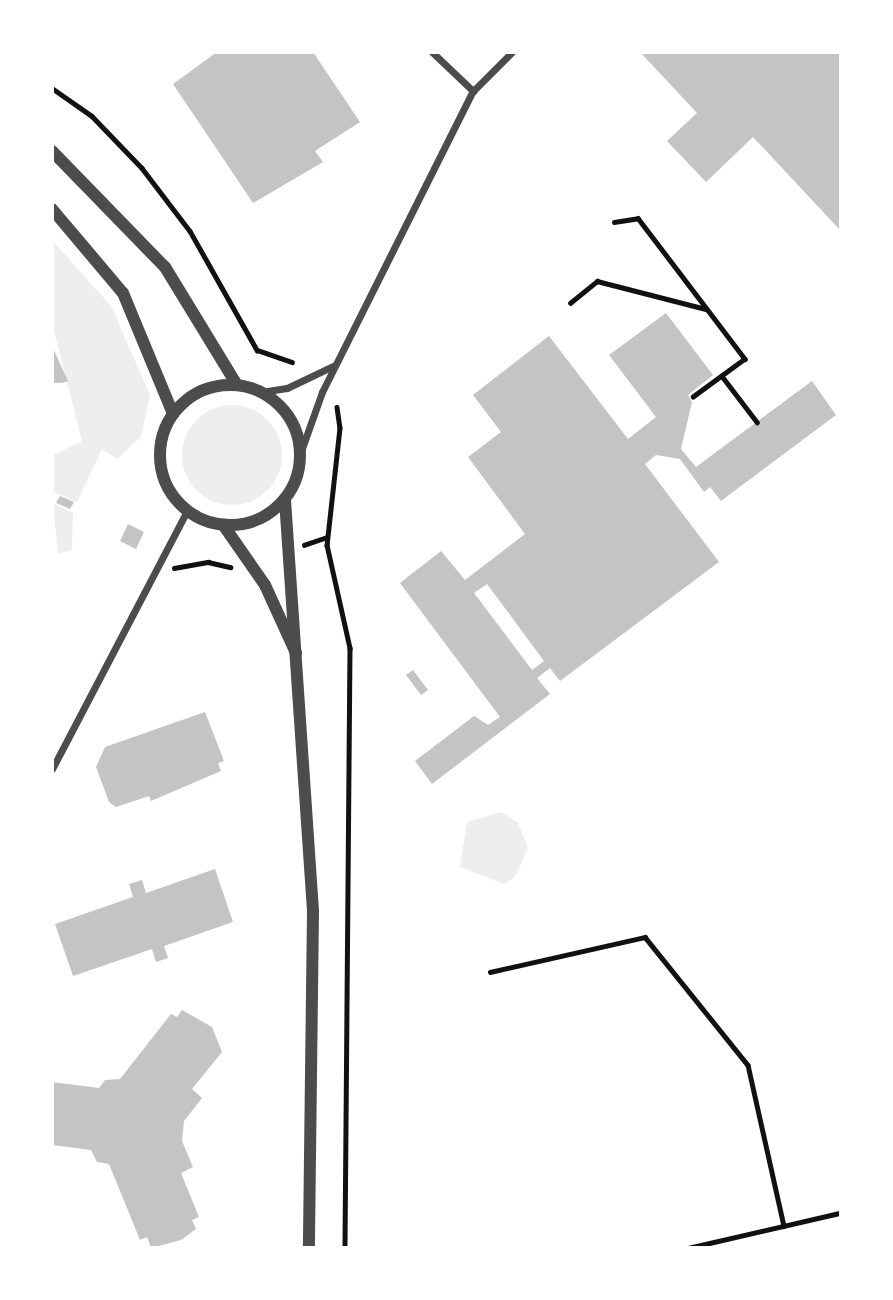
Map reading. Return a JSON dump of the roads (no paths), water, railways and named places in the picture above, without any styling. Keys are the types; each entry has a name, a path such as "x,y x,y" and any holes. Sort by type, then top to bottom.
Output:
{"street":[{"path":"432,52 473,91"},
{"path":"309,1248 313,911 298,658 285,500 301,451 336,364 473,91 512,52"},
{"path":"52,151 164,267 237,385"},
{"path":"52,209 123,293 173,414"},
{"path":"261,392 287,388 336,364"},
{"path":"285,500 258,520 224,526 187,511 169,491 160,465 162,438 173,414 201,391 237,385 261,392 289,416 301,451"},
{"path":"52,769 187,511"},
{"path":"224,526 265,585 298,658"}]}
